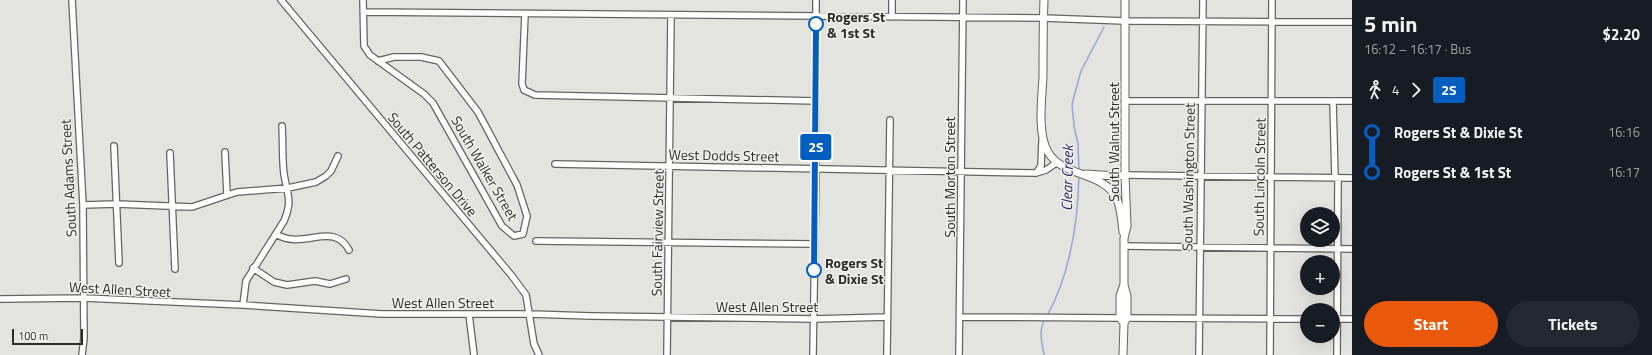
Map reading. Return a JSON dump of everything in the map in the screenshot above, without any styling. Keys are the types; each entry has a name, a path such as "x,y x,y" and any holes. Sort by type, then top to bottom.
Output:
{"main road":[{"path":"1044,0 1042,136 1047,151 1056,163 1073,171 1090,176 1104,185 1116,198 1119,206 1124,242"},
{"name":"South Walnut Street","path":"1123,355 1123,319 1120,296 1124,284 1124,242 1127,226 1125,172 1126,0"},
{"path":"1090,176 1114,175 1121,177 1125,172"}],"street":[{"name":"South Adams Street","path":"72,0 82,205 84,298 84,338 82,355"},
{"name":"South Patterson Drive","path":"281,0 512,276 526,295 534,344 539,355"},
{"name":"South Walker Street","path":"363,0 364,46 378,61 424,94 433,103 502,226 514,236 523,234 527,216 518,185 478,112 440,61 421,57 394,57 378,61"},
{"path":"813,355 816,170 816,0"},
{"path":"892,0 892,17"},
{"name":"South Morton Street","path":"959,355 963,0"},
{"name":"South Washington Street","path":"1199,355 1199,247 1203,0"},
{"name":"South Lincoln Street","path":"1270,355 1272,0"},
{"path":"364,12 1352,22"},
{"path":"525,14 522,84 524,90 535,95 816,101"},
{"name":"South Fairview Street","path":"667,355 671,16"},
{"path":"1125,101 1130,99 1201,101 1352,101"},
{"path":"1333,102 1338,248 1336,303"},
{"path":"887,355 890,120"},
{"path":"243,305 246,280 284,221 288,211 289,201 288,188 284,174 282,126"},
{"path":"1036,173 1041,166 1042,136"},
{"path":"114,146 118,204 119,262"},
{"path":"225,152 227,195"},
{"path":"170,153 175,269"},
{"path":"82,205 118,204 192,207 245,190 288,188 309,184 322,179 331,171 338,156"},
{"name":"West Dodds Street","path":"555,164 1036,173 1046,170 1056,163"},
{"path":"1125,172 1200,176 1352,178"},
{"path":"276,234 282,238 298,241 334,236 345,243 349,250"},
{"path":"536,241 815,244"},
{"path":"1124,242 1199,247 1352,249"},
{"path":"253,268 274,282 287,285 315,281 330,284 346,278"},
{"name":"West Allen Street","path":"0,299 84,298 243,305 382,314 530,314 814,318 887,317"},
{"path":"469,314 474,355"},
{"path":"960,318 1033,317 1123,319 1300,319"},
{"path":"1340,319 1352,319"},
{"path":"1336,343 1337,355"}],"waterway":[{"name":"Clear Creek","path":"1079,171 1078,144 1074,126 1072,104 1081,71 1104,27"},
{"name":"Clear Creek","path":"1047,316 1062,283 1067,266 1077,211 1079,175"},
{"name":"Clear Creek","path":"1044,355 1041,333 1045,319"}],"bus line":[{"name":"2S","path":"814,270 817,56 816,24"}],"place":[{"name":"Rogers St & 1st St","path":"816,24"},
{"name":"Rogers St & Dixie St","path":"814,270"}]}
